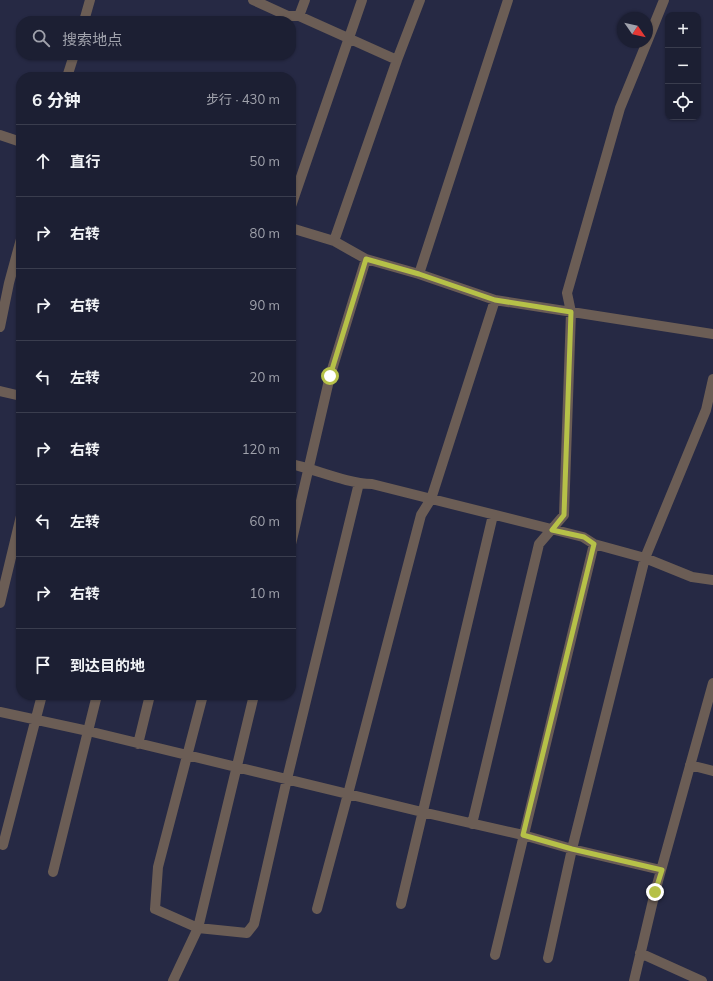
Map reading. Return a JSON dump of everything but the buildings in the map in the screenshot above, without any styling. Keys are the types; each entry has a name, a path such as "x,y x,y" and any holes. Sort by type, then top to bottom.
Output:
{"street":[{"path":"85,16 90,0"},
{"path":"253,0 288,16 299,16 396,60"},
{"path":"299,16 305,0"},
{"path":"296,191 362,0"},
{"path":"334,241 396,60 420,0"},
{"path":"419,274 508,0"},
{"path":"653,27 664,0"},
{"path":"472,824 539,544 564,515 571,312 567,293 620,108 645,48"},
{"path":"69,72 72,60"},
{"path":"0,135 16,140"},
{"path":"296,230 334,241 366,259 419,274 495,300 713,334"},
{"path":"0,327 16,257"},
{"path":"296,524 330,376 366,259"},
{"path":"317,909 420,515 431,499 495,300"},
{"path":"548,958 572,849 645,558 706,410 713,379"},
{"path":"0,391 16,395"},
{"path":"296,465 359,483 372,484 584,537 594,544 645,558 692,577 713,580"},
{"path":"202,700 158,867 155,909 198,928 247,933 254,924 286,779 359,483"},
{"path":"401,904 493,515"},
{"path":"0,603 16,537"},
{"path":"495,955 594,544"},
{"path":"634,981 662,870 713,683"},
{"path":"3,845 41,700"},
{"path":"53,872 96,700"},
{"path":"138,744 149,700"},
{"path":"172,981 198,928 253,700"},
{"path":"0,712 88,731 237,768 523,835 572,849 662,870"},
{"path":"690,765 713,771"},
{"path":"640,953 702,981"}],"route":[{"path":"330,376 366,259 419,274 495,300 571,312 564,515 552,530 584,537 594,544 523,835 572,849 662,870 655,892"}]}
